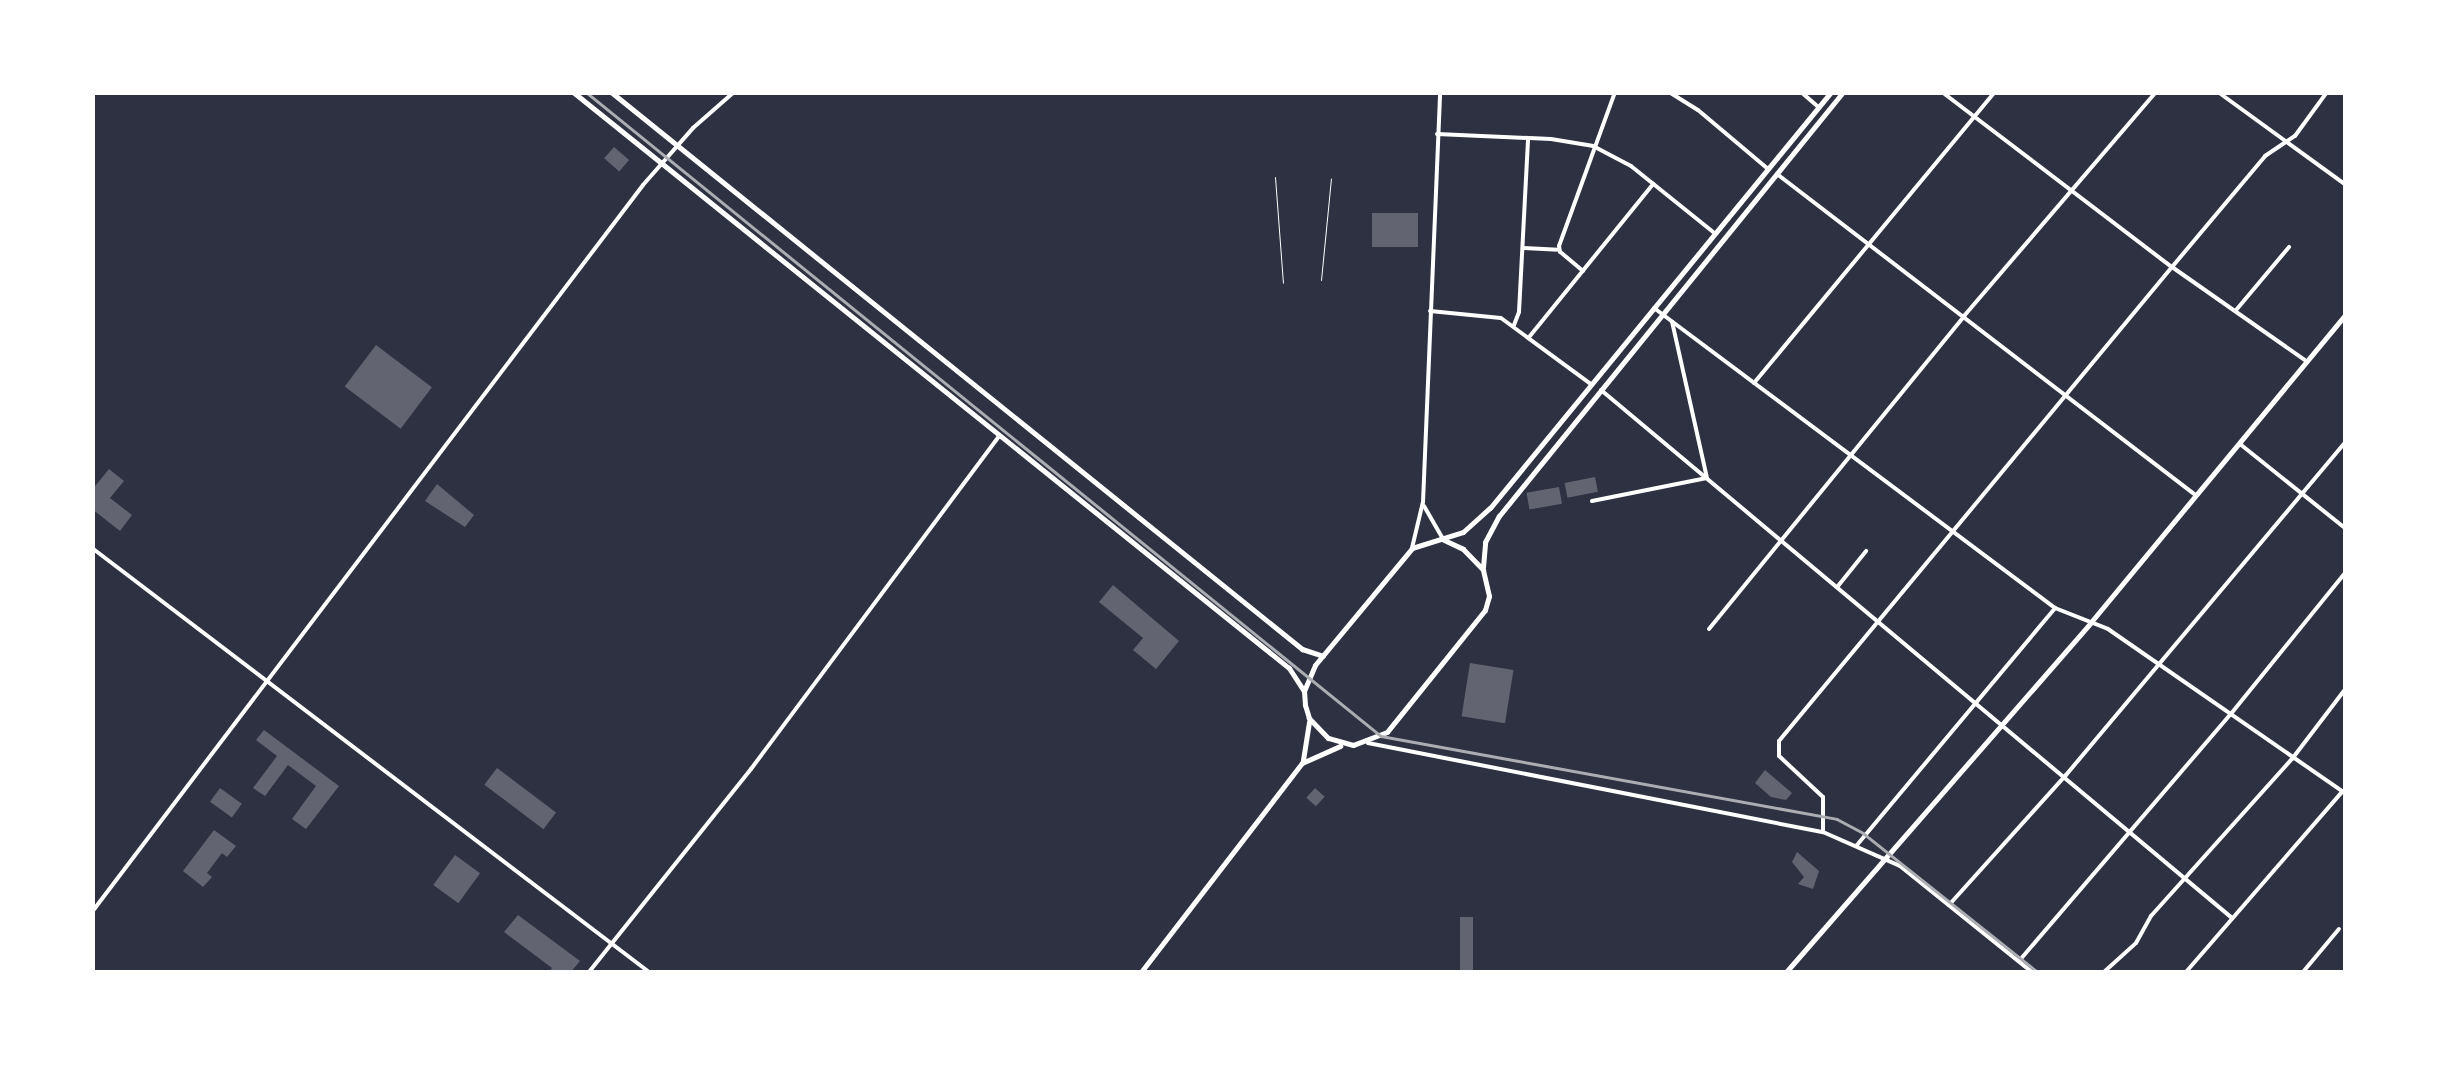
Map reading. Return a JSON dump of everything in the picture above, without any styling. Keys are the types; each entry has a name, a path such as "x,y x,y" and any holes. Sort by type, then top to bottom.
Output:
{"main road":[{"path":"573,92 1289,668 1304,691 1309,718 1302,763"},
{"path":"611,92 1302,649 1323,656"},
{"path":"1304,691 1310,671 1412,548 1444,540 1483,516 1831,92"},
{"path":"1141,972 1302,763 1333,747 1368,743 1387,732 1402,715 1485,610 1489,596 1484,570 1485,542 1499,516 1843,92"},
{"path":"1786,972 2090,622 2346,314"},
{"path":"1444,540 1463,549 1484,570"},
{"path":"1309,718 1328,738 1353,745"}],"street":[{"path":"92,912 660,163 734,92"},
{"path":"1412,548 1423,502 1440,92"},
{"path":"1558,250 1616,92"},
{"path":"1669,92 1698,110 1768,169"},
{"path":"1801,92 1818,108"},
{"path":"1942,92 2172,266 2306,361"},
{"path":"1754,383 1994,92"},
{"path":"1709,629 1964,316 2156,92"},
{"path":"2218,92 2346,186"},
{"path":"1823,832 1822,796 1778,756 1776,748 2172,266 2266,156 2287,142 2327,92"},
{"path":"1437,134 1593,146 1654,183 1715,234"},
{"path":"1514,325 1523,248 1528,138"},
{"path":"1777,174 2194,494"},
{"path":"1530,336 1654,183"},
{"path":"1523,248 1558,250 1583,271"},
{"path":"2236,311 2288,248"},
{"path":"1654,308 2055,608 2090,622 2344,792 2186,972"},
{"path":"1430,311 1486,315 1514,325 1591,384"},
{"path":"1672,322 1706,478"},
{"path":"1601,390 2004,723 2232,918"},
{"path":"589,972 751,768 1000,436"},
{"path":"1950,905 2066,776 2155,664 2346,441"},
{"path":"2238,442 2346,529"},
{"path":"1592,500 1706,478"},
{"path":"1423,502 1430,522 1444,540"},
{"path":"92,548 649,972"},
{"path":"1838,586 1866,550"},
{"path":"2018,961 2132,832 2346,572"},
{"path":"1858,845 2055,608"},
{"path":"2104,972 2136,943 2151,916 2292,758 2346,688"},
{"path":"1368,743 1823,832 1886,858 2032,972"},
{"path":"2304,972 2339,929"}],"lane":[{"path":"1275,178 1283,283"},
{"path":"1321,280 1331,178"}],"building":[{"path":"614,147 629,160 619,171 604,158"},
{"path":"1372,213 1418,213 1418,247 1372,247"},
{"path":"376,345 432,387 401,429 345,387"},
{"path":"109,469 124,481 110,498 132,515 120,531 92,509 92,490"},
{"path":"1595,477 1598,492 1567,498 1565,483"},
{"path":"437,484 474,515 465,527 425,501"},
{"path":"1559,487 1562,504 1529,509 1527,493"},
{"path":"1113,585 1179,641 1156,669 1133,650 1143,638 1099,602"},
{"path":"1470,663 1513,670 1505,723 1462,716"},
{"path":"264,730 339,786 306,829 292,819 316,786 288,765 265,796 253,788 277,756 256,740"},
{"path":"497,768 556,813 543,829 484,785"},
{"path":"1765,770 1792,793 1786,800 1771,797 1755,783"},
{"path":"220,788 242,804 232,818 210,802"},
{"path":"1315,788 1325,797 1316,806 1306,798"},
{"path":"214,830 236,846 227,857 222,853 207,873 212,877 203,887 183,871"},
{"path":"1797,852 1819,871 1813,889 1798,884 1804,877 1792,862"},
{"path":"455,855 480,873 458,903 433,885"},
{"path":"518,915 580,961 571,972 549,972 552,968 504,932"},
{"path":"1460,917 1473,917 1473,972 1460,972"}],"tram line":[{"path":"586,92 1381,736 1837,819 1863,833 2038,972"}]}
